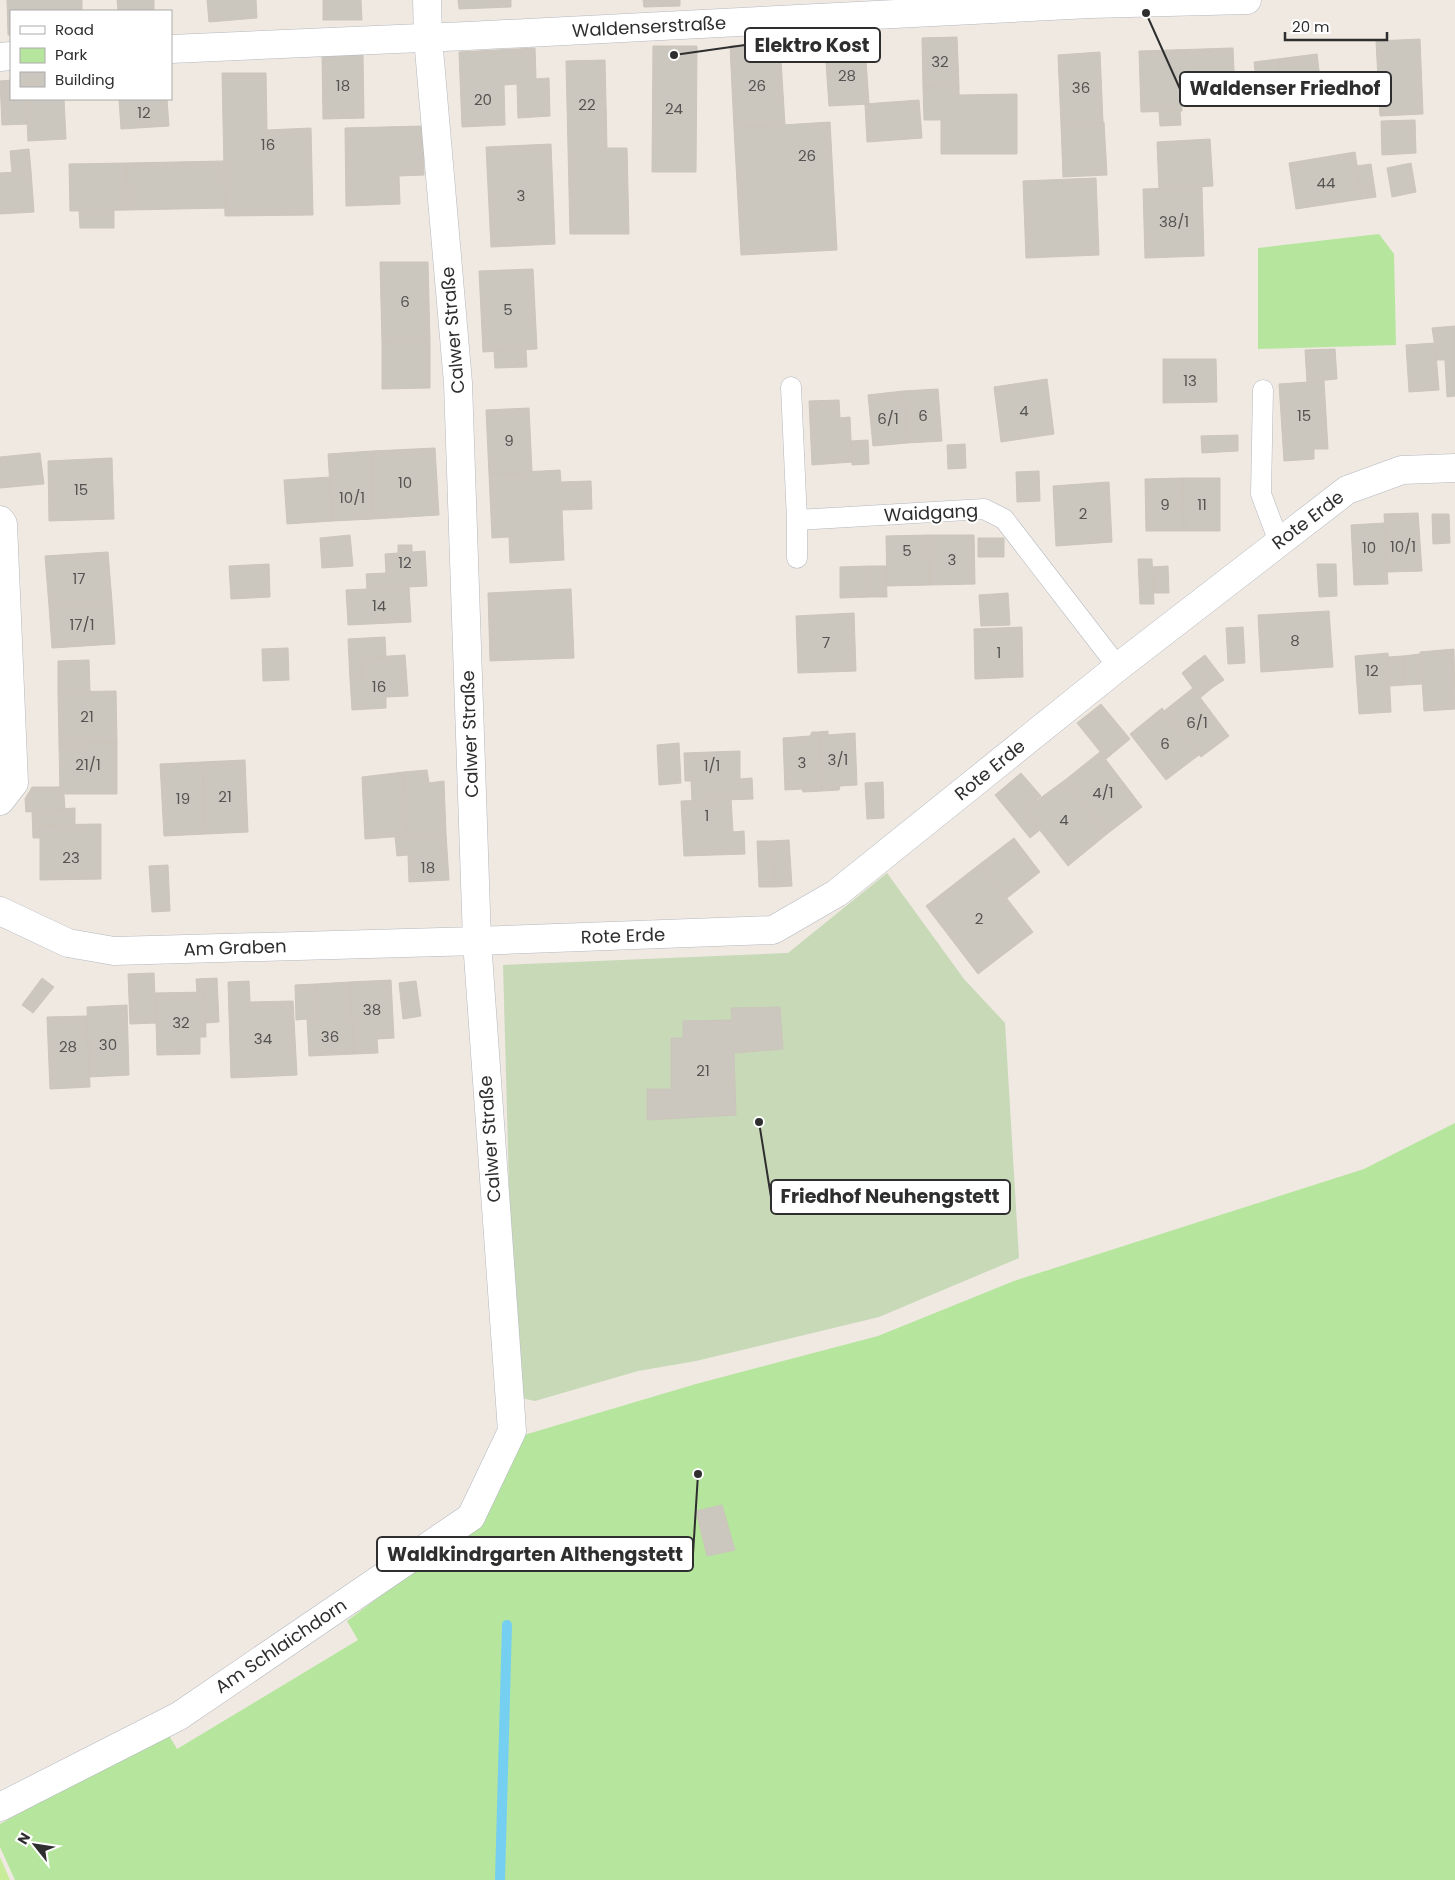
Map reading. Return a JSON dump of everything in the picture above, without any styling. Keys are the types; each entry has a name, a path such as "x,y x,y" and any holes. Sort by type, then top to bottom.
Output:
{"street":[{"name":"Calwer Straße","path":"427,0 428,38 458,384 477,941 512,1431"},
{"name":"Waldenserstraße","path":"172,49 428,38 1090,4 1247,0"},
{"name":"Rote Erde","path":"477,941 773,930 837,893 1118,668 1347,490 1402,470 1455,468"},
{"path":"0,520 4,524 14,783 0,801"},
{"name":"Am Graben","path":"0,911 68,943 114,951 477,941"},
{"name":"Am Schlaichdorn","path":"0,1808 179,1716 471,1517 512,1431"}],"lane":[{"path":"791,387 797,558"},
{"path":"1263,390 1261,494 1279,542"},
{"name":"Waidgang","path":"797,520 984,508 1004,519 1118,668"}],"green space":[{"path":"1379,234 1394,254 1396,345 1258,349 1258,248"},
{"path":"887,873 964,979 1005,1023 1019,1258 879,1317 696,1361 638,1371 535,1401 521,1398 510,1222 503,965 788,953"},
{"path":"1455,1123 1455,1880 15,1880 0,1847 0,1824 167,1732 177,1749 358,1640 347,1621 482,1520 524,1435 696,1384 878,1336 1014,1281 1364,1169"},
{"path":"0,1857 10,1880 0,1880"}],"building":[{"path":"7,0 82,0 82,10 10,10 10,35 8,35"},
{"path":"117,0 154,0 154,10 118,10"},
{"path":"207,0 256,0 257,18 209,22"},
{"path":"323,0 361,0 362,20 323,20"},
{"path":"458,0 511,0 511,7 459,9"},
{"path":"643,0 680,0 680,6 644,7"},
{"path":"957,37 959,86 923,87 922,38"},
{"path":"1420,39 1423,114 1380,116 1376,41"},
{"path":"780,44 785,125 734,128 730,46"},
{"path":"653,46 697,46 696,172 652,172"},
{"path":"865,46 869,104 829,106 825,48"},
{"path":"535,48 536,79 549,78 550,116 518,118 517,84 504,85 505,125 462,127 459,52"},
{"path":"1233,48 1235,91 1181,93 1182,111 1141,112 1139,51"},
{"path":"1100,52 1103,122 1061,124 1058,55"},
{"path":"363,54 364,118 323,119 322,55"},
{"path":"1317,54 1322,95 1283,99 1278,59"},
{"path":"1278,59 1283,99 1259,103 1254,62"},
{"path":"605,60 607,148 627,148 629,234 570,234 566,61"},
{"path":"222,73 266,73 267,130 311,128 313,215 225,216"},
{"path":"10,80 10,100 26,100 27,124 2,125 0,81"},
{"path":"959,86 959,95 1017,94 1017,154 941,154 941,120 924,120 923,87"},
{"path":"26,100 64,100 66,139 28,141"},
{"path":"119,100 167,100 169,126 121,129"},
{"path":"919,100 922,138 867,142 865,104"},
{"path":"1180,110 1181,125 1160,126 1159,112"},
{"path":"1415,120 1416,153 1382,155 1381,121"},
{"path":"830,122 837,250 741,255 734,128"},
{"path":"1104,122 1107,175 1063,177 1061,124"},
{"path":"423,126 424,175 399,176 400,204 346,206 345,128"},
{"path":"1210,139 1213,186 1159,189 1157,142"},
{"path":"551,144 555,244 491,247 486,147"},
{"path":"29,149 31,171 12,172 10,151"},
{"path":"1355,152 1362,199 1296,209 1289,163"},
{"path":"224,161 225,208 128,210 127,163"},
{"path":"127,163 128,210 70,211 69,164"},
{"path":"1411,163 1416,192 1392,197 1387,168"},
{"path":"1371,164 1376,197 1362,199 1357,166"},
{"path":"31,171 34,212 0,214 0,173"},
{"path":"1096,178 1099,255 1026,258 1023,181"},
{"path":"1202,187 1204,256 1145,258 1143,189"},
{"path":"114,210 114,228 80,228 79,211"},
{"path":"380,262 428,262 430,341 382,343"},
{"path":"533,269 537,349 483,352 479,271"},
{"path":"1455,326 1455,396 1447,397 1445,360 1437,360 1432,328"},
{"path":"430,341 430,388 382,389 382,343"},
{"path":"1435,343 1439,390 1409,392 1406,345"},
{"path":"1335,349 1337,379 1307,382 1305,350"},
{"path":"526,350 527,367 495,368 494,351"},
{"path":"1163,359 1216,359 1217,402 1163,403"},
{"path":"1047,379 1054,434 1001,442 994,387"},
{"path":"1324,381 1328,449 1314,449 1314,459 1284,461 1279,384"},
{"path":"938,389 942,441 907,443 903,391"},
{"path":"903,391 907,443 873,446 868,395"},
{"path":"839,400 840,418 850,417 852,462 812,465 809,401"},
{"path":"529,408 532,472 489,474 486,410"},
{"path":"1238,435 1238,451 1202,453 1201,436"},
{"path":"868,440 869,464 852,465 851,441"},
{"path":"965,444 966,468 948,469 947,445"},
{"path":"435,448 439,515 373,519 372,451"},
{"path":"372,451 373,519 332,521 328,454"},
{"path":"40,453 44,484 0,488 0,457"},
{"path":"112,458 114,519 49,521 48,461"},
{"path":"560,470 561,482 591,481 592,509 562,510 564,560 510,563 509,537 492,538 489,474"},
{"path":"1039,471 1040,501 1017,502 1016,472"},
{"path":"330,477 332,521 287,524 284,480"},
{"path":"1183,478 1220,478 1220,531 1184,531"},
{"path":"1183,478 1184,531 1146,531 1145,479"},
{"path":"1109,482 1112,542 1056,546 1053,486"},
{"path":"1418,513 1422,571 1387,572 1384,514"},
{"path":"1432,514 1449,514 1450,543 1433,544"},
{"path":"1384,523 1388,584 1354,585 1351,525"},
{"path":"350,535 353,566 322,568 320,538"},
{"path":"928,535 974,535 975,584 929,585"},
{"path":"928,535 929,585 887,586 886,536"},
{"path":"978,538 1004,538 1004,557 978,557"},
{"path":"398,545 412,545 412,552 425,551 427,586 367,589 366,574 386,573 385,554 398,553"},
{"path":"108,552 112,602 49,606 45,556"},
{"path":"1138,559 1152,559 1154,604 1140,604"},
{"path":"269,564 270,597 231,599 229,566"},
{"path":"1317,564 1336,564 1337,596 1319,597"},
{"path":"869,566 869,597 840,598 840,567"},
{"path":"869,566 886,566 887,597 869,597"},
{"path":"1168,566 1169,593 1153,593 1152,567"},
{"path":"409,587 411,622 348,625 346,590"},
{"path":"571,589 574,658 490,661 488,593"},
{"path":"1008,593 1010,625 981,626 979,595"},
{"path":"112,602 115,644 52,648 49,606"},
{"path":"1329,611 1333,667 1261,672 1258,615"},
{"path":"854,613 856,671 798,673 796,616"},
{"path":"1022,627 1023,677 975,679 974,629"},
{"path":"1243,627 1245,663 1228,664 1226,628"},
{"path":"385,637 386,657 361,658 362,678 350,679 348,639"},
{"path":"288,648 289,680 263,681 262,649"},
{"path":"1454,649 1455,709 1424,711 1420,652"},
{"path":"1388,653 1391,712 1359,714 1355,656"},
{"path":"1420,654 1422,684 1405,685 1403,656"},
{"path":"405,655 408,696 386,697 386,708 352,710 350,679 362,678 361,658"},
{"path":"1205,655 1224,680 1212,688 1193,664"},
{"path":"1403,656 1405,685 1390,686 1388,657"},
{"path":"89,660 90,691 58,692 58,661"},
{"path":"1193,664 1212,688 1200,698 1182,673"},
{"path":"1193,688 1229,736 1201,757 1164,711"},
{"path":"116,691 117,743 59,744 58,692"},
{"path":"1101,704 1130,739 1106,759 1077,723"},
{"path":"1162,708 1199,755 1166,780 1130,734"},
{"path":"828,731 828,735 855,733 857,785 840,786 839,790 822,791 819,732"},
{"path":"812,732 819,732 822,791 803,792 802,789 785,790 783,738 810,736"},
{"path":"117,743 117,794 60,794 59,744"},
{"path":"679,743 681,783 659,785 657,745"},
{"path":"740,751 740,779 752,778 753,799 692,801 691,781 685,781 684,753"},
{"path":"1100,752 1142,807 1107,834 1065,780"},
{"path":"245,760 248,832 206,834 202,762"},
{"path":"202,762 206,834 164,836 160,764"},
{"path":"427,770 429,783 444,781 446,834 406,836 404,772"},
{"path":"404,772 406,836 365,839 362,777"},
{"path":"1021,773 1041,796 1024,810 1040,830 1030,838 995,795"},
{"path":"1065,780 1107,834 1068,866 1024,810"},
{"path":"883,782 884,818 867,819 865,783"},
{"path":"32,787 60,787 60,794 64,795 65,809 26,812 25,799"},
{"path":"731,799 733,832 744,831 745,854 684,856 681,801"},
{"path":"75,808 75,824 40,825 40,838 33,838 32,811"},
{"path":"101,824 101,879 40,880 40,825"},
{"path":"446,834 449,880 409,882 408,855 397,856 395,837"},
{"path":"1014,838 1040,872 1007,898 980,864"},
{"path":"789,840 792,886 775,887 772,841"},
{"path":"757,841 772,841 775,887 759,887"},
{"path":"980,864 1033,932 978,974 926,906"},
{"path":"168,865 170,911 152,912 149,866"},
{"path":"154,973 156,1023 130,1024 128,974"},
{"path":"42,978 54,987 33,1013 22,1005"},
{"path":"217,978 219,1022 206,1023 205,992 197,993 196,979"},
{"path":"391,980 394,1038 377,1039 378,1053 354,1054 350,982"},
{"path":"249,981 250,1002 293,1001 297,1075 231,1078 228,982"},
{"path":"416,981 421,1016 403,1019 399,983"},
{"path":"350,982 354,1054 309,1056 307,1019 318,1018 316,984"},
{"path":"316,984 318,1018 296,1020 295,985"},
{"path":"205,992 206,1037 200,1037 200,1054 157,1055 155,993"},
{"path":"127,1005 129,1075 89,1077 87,1007"},
{"path":"780,1007 783,1049 734,1053 736,1115 647,1120 647,1089 671,1089 671,1038 683,1038 683,1021 732,1020 731,1008"},
{"path":"87,1016 90,1087 50,1089 47,1017"},
{"path":"722,1505 735,1550 707,1556 696,1511"}],"waterway":[{"path":"500,1880 507,1625"}],"place":[{"name":"Waldenser Friedhof","path":"1146,13"},
{"name":"Elektro Kost","path":"674,55"},
{"name":"Friedhof Neuhengstett","path":"759,1122"},
{"name":"Waldkindrgarten Althengstett","path":"698,1474"}]}
